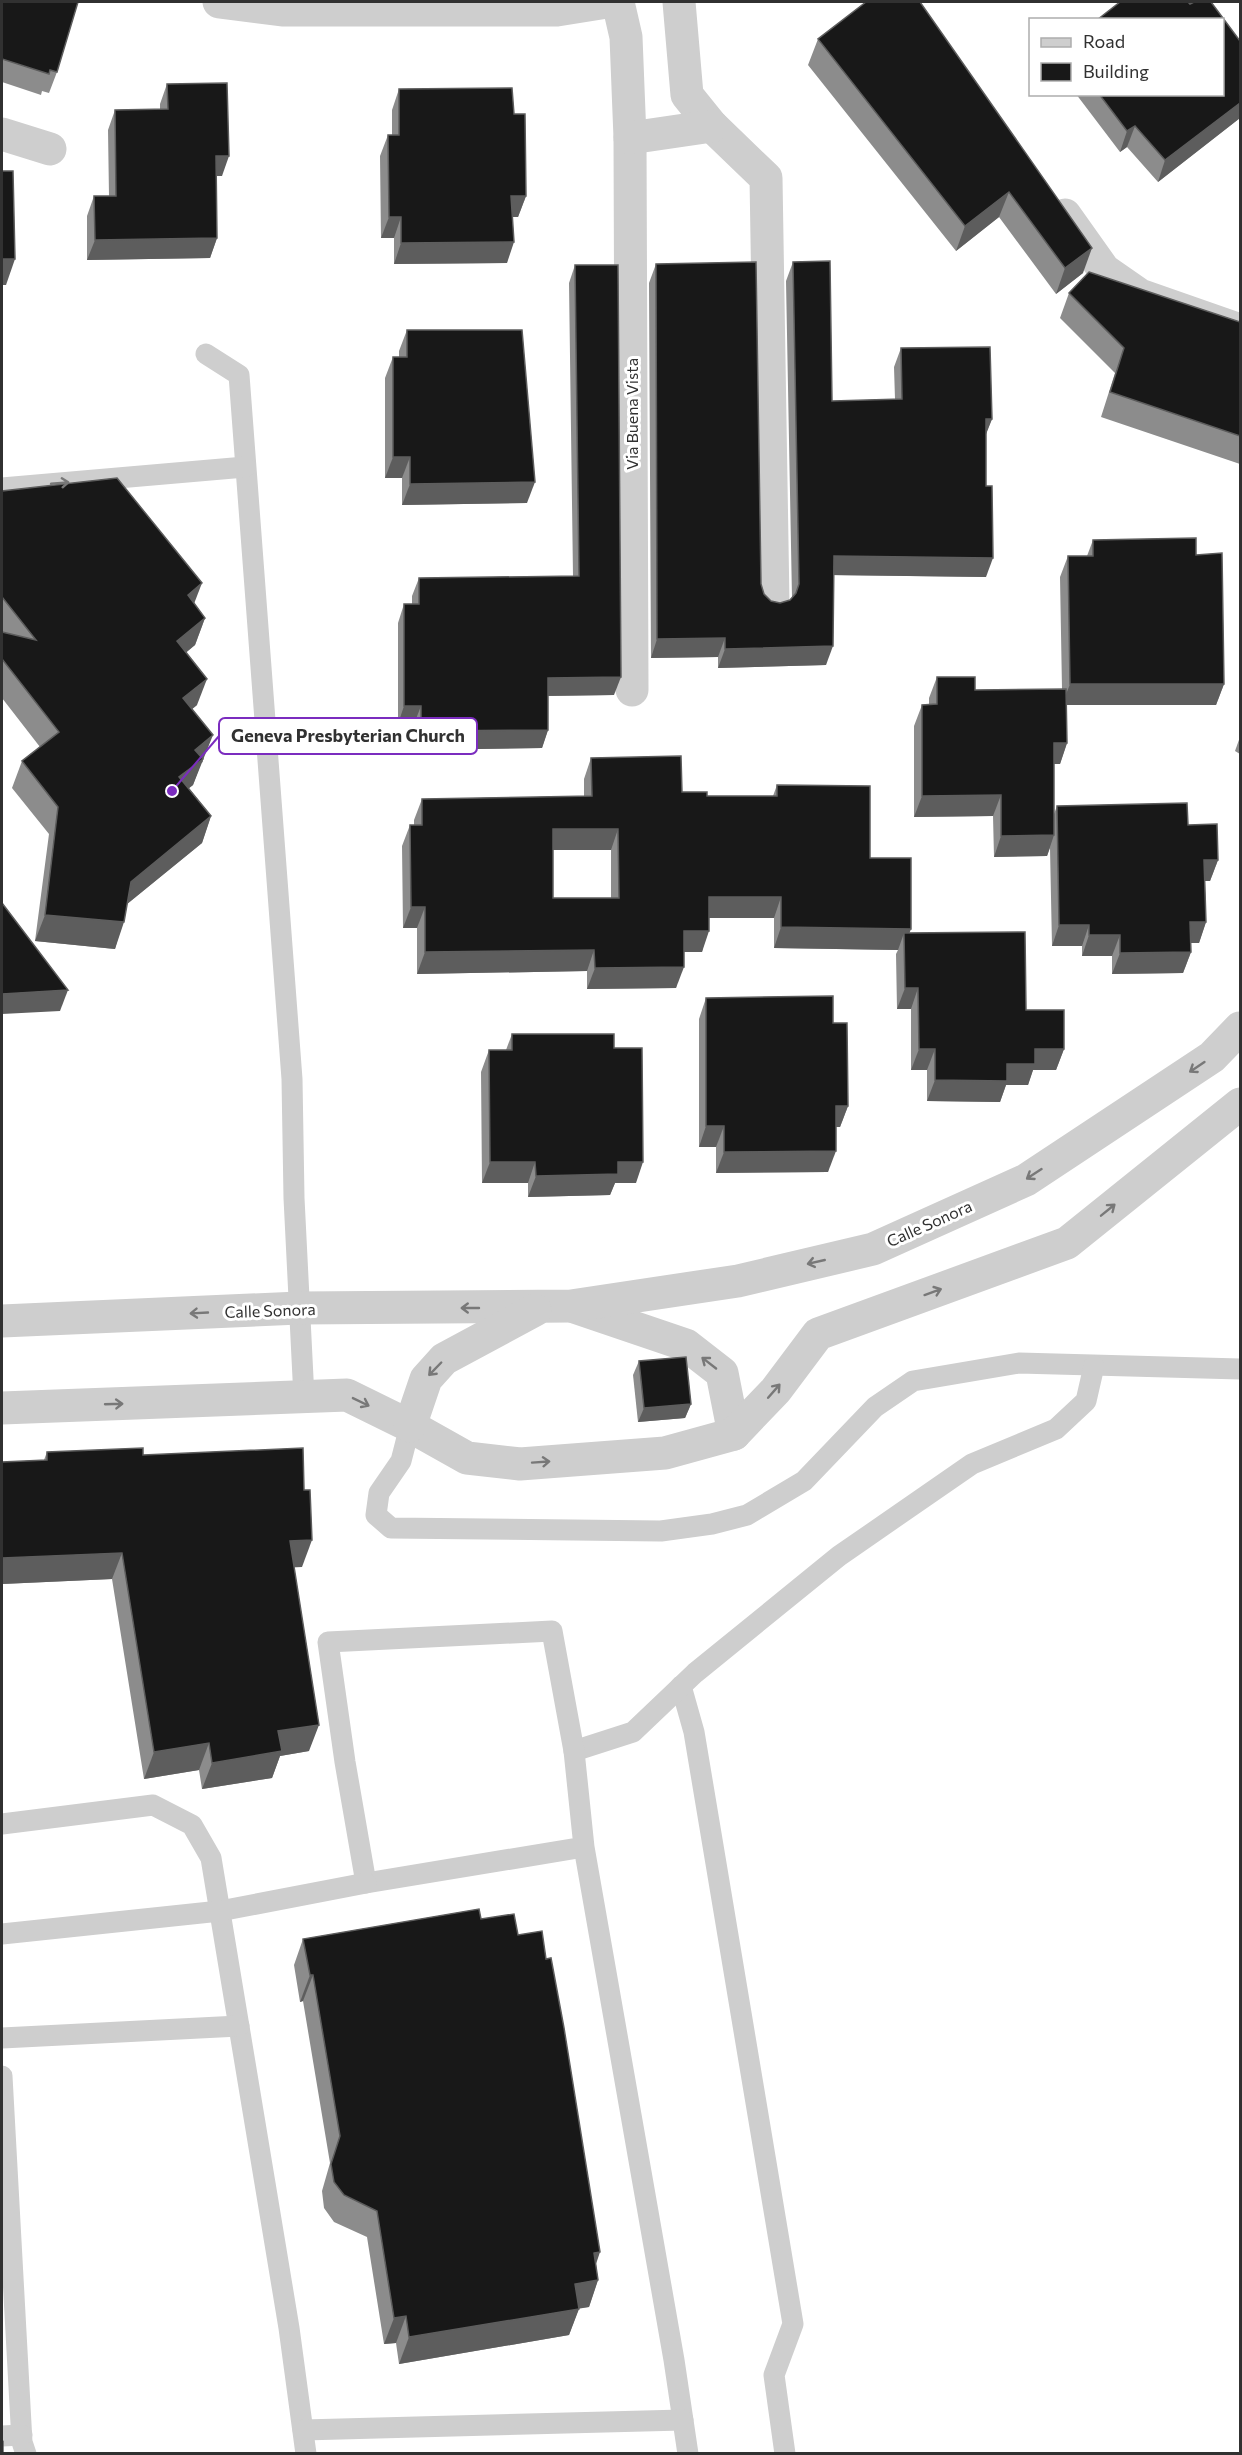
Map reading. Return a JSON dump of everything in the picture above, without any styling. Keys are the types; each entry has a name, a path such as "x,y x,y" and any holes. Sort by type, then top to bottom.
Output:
{"street":[{"path":"219,2 282,10 557,10 607,2"},
{"name":"Via Buena Vista","path":"618,2 626,37 630,138 632,690"},
{"path":"679,2 687,95 712,126 766,178 773,603"},
{"path":"630,138 712,126"},
{"path":"2,134 50,149"},
{"path":"1050,194 1104,270 1140,295 1240,330"},
{"name":"Calle Sonora","path":"2,1322 299,1308 571,1306 738,1281 873,1249 1026,1180 1212,1057 1240,1028"},
{"path":"2,1408 348,1395 467,1458 520,1464 666,1453 734,1434 776,1390 818,1334 1066,1243 1240,1104"},
{"name":"Calle Sonora","path":"571,1306 686,1345 722,1373 734,1434"},
{"name":"Calle Sonora","path":"410,1426 426,1379 444,1359 539,1307"}],"lane":[{"path":"206,354 238,375 292,1080 304,1398"},
{"path":"2,488 245,467"},
{"path":"410,1426 401,1461 379,1492 376,1515 391,1528 661,1531 712,1524 747,1515 804,1481 875,1407 913,1381 1019,1363 1240,1369"},
{"path":"574,1751 633,1732 681,1686 839,1556 972,1464 1056,1429 1086,1401 1094,1366"},
{"path":"366,1883 345,1762 328,1642 552,1631 574,1751 584,1847 688,2454"},
{"path":"681,1686 694,1732 793,2324 774,2375 785,2454"},
{"path":"2,1824 153,1805 192,1825 211,1858 289,2328 306,2454"},
{"path":"2,1934 220,1911 366,1883 584,1847"},
{"path":"2,2038 239,2026"},
{"path":"2,2076 17,2442"},
{"path":"303,2430 682,2420"}],"building":[{"path":"2,2 78,2 57,72 50,70 49,74 2,59"},
{"path":"866,2 920,2 1092,248 1065,268 1009,192 965,226 818,39"},
{"path":"1120,2 1188,2 1190,4 1211,2 1223,18 1100,18"},
{"path":"1224,19 1240,41 1240,103 1165,160 1135,126 1127,131 1101,96 1224,96"},
{"path":"227,83 229,156 216,156 217,238 95,240 94,196 116,196 115,110 168,109 167,84"},
{"path":"512,88 514,114 525,114 526,196 511,196 514,242 401,243 401,217 389,217 388,135 399,135 399,89"},
{"path":"2,171 13,171 15,259 2,259"},
{"path":"830,261 832,401 902,399 901,348 990,347 992,419 986,419 986,486 992,486 993,558 834,556 833,646 725,649 725,638 657,639 656,264 756,262 761,584 764,594 771,601 780,603 790,600 799,584 793,262"},
{"path":"575,265 618,265 621,677 548,678 548,730 421,731 421,706 404,706 404,604 419,604 419,578 579,576"},
{"path":"1089,272 1240,322 1240,436 1110,392 1124,348 1069,293"},
{"path":"407,330 522,330 535,482 410,484 410,457 393,457 393,357 407,357"},
{"path":"117,478 202,583 188,595 205,618 177,641 207,679 183,698 213,735 195,750 203,759 179,777 211,816 131,882 124,922 45,915 58,807 22,761 59,732 2,659 2,632 36,640 2,597 2,491"},
{"path":"1196,538 1196,555 1222,553 1224,684 1070,684 1068,556 1093,556 1093,540"},
{"path":"937,677 975,677 975,690 1066,689 1067,743 1054,743 1054,835 1001,836 1001,795 922,796 922,705 937,704"},
{"path":"681,756 682,792 707,792 707,796 777,796 777,785 870,786 870,858 911,858 911,929 781,927 781,897 709,897 709,931 684,931 684,967 595,968 594,950 425,952 425,907 411,907 410,825 422,825 422,799 592,796 591,758","holes":["553,829 618,829 619,898 553,898"]},
{"path":"1187,803 1188,825 1217,824 1218,860 1204,860 1206,922 1190,922 1191,952 1120,953 1120,935 1089,935 1089,925 1059,925 1057,806"},
{"path":"2,903 68,990 2,994"},
{"path":"1025,932 1026,1010 1064,1010 1064,1049 1035,1049 1035,1064 1007,1064 1007,1081 935,1080 935,1049 919,1049 918,988 905,988 904,933"},
{"path":"833,996 833,1023 847,1023 848,1106 836,1106 836,1151 724,1152 724,1126 706,1126 706,998"},
{"path":"512,1034 614,1034 614,1048 642,1048 643,1162 618,1162 618,1174 536,1176 535,1162 490,1162 489,1050 512,1050"},
{"path":"686,1357 691,1404 644,1408 639,1361"},
{"path":"143,1448 143,1455 303,1448 304,1490 310,1490 312,1540 290,1541 319,1725 278,1731 282,1751 212,1763 209,1743 154,1752 122,1553 2,1558 2,1462 47,1460 47,1452"},
{"path":"479,1909 481,1919 514,1914 518,1935 542,1931 546,1959 551,1958 600,2252 594,2253 598,2280 575,2284 579,2309 409,2337 406,2316 394,2318 377,2211 344,2195 334,2182 331,2164 340,2136 313,1975 310,1975 303,1939"}],"place":[{"name":"Geneva Presbyterian Church","path":"172,791"}]}
